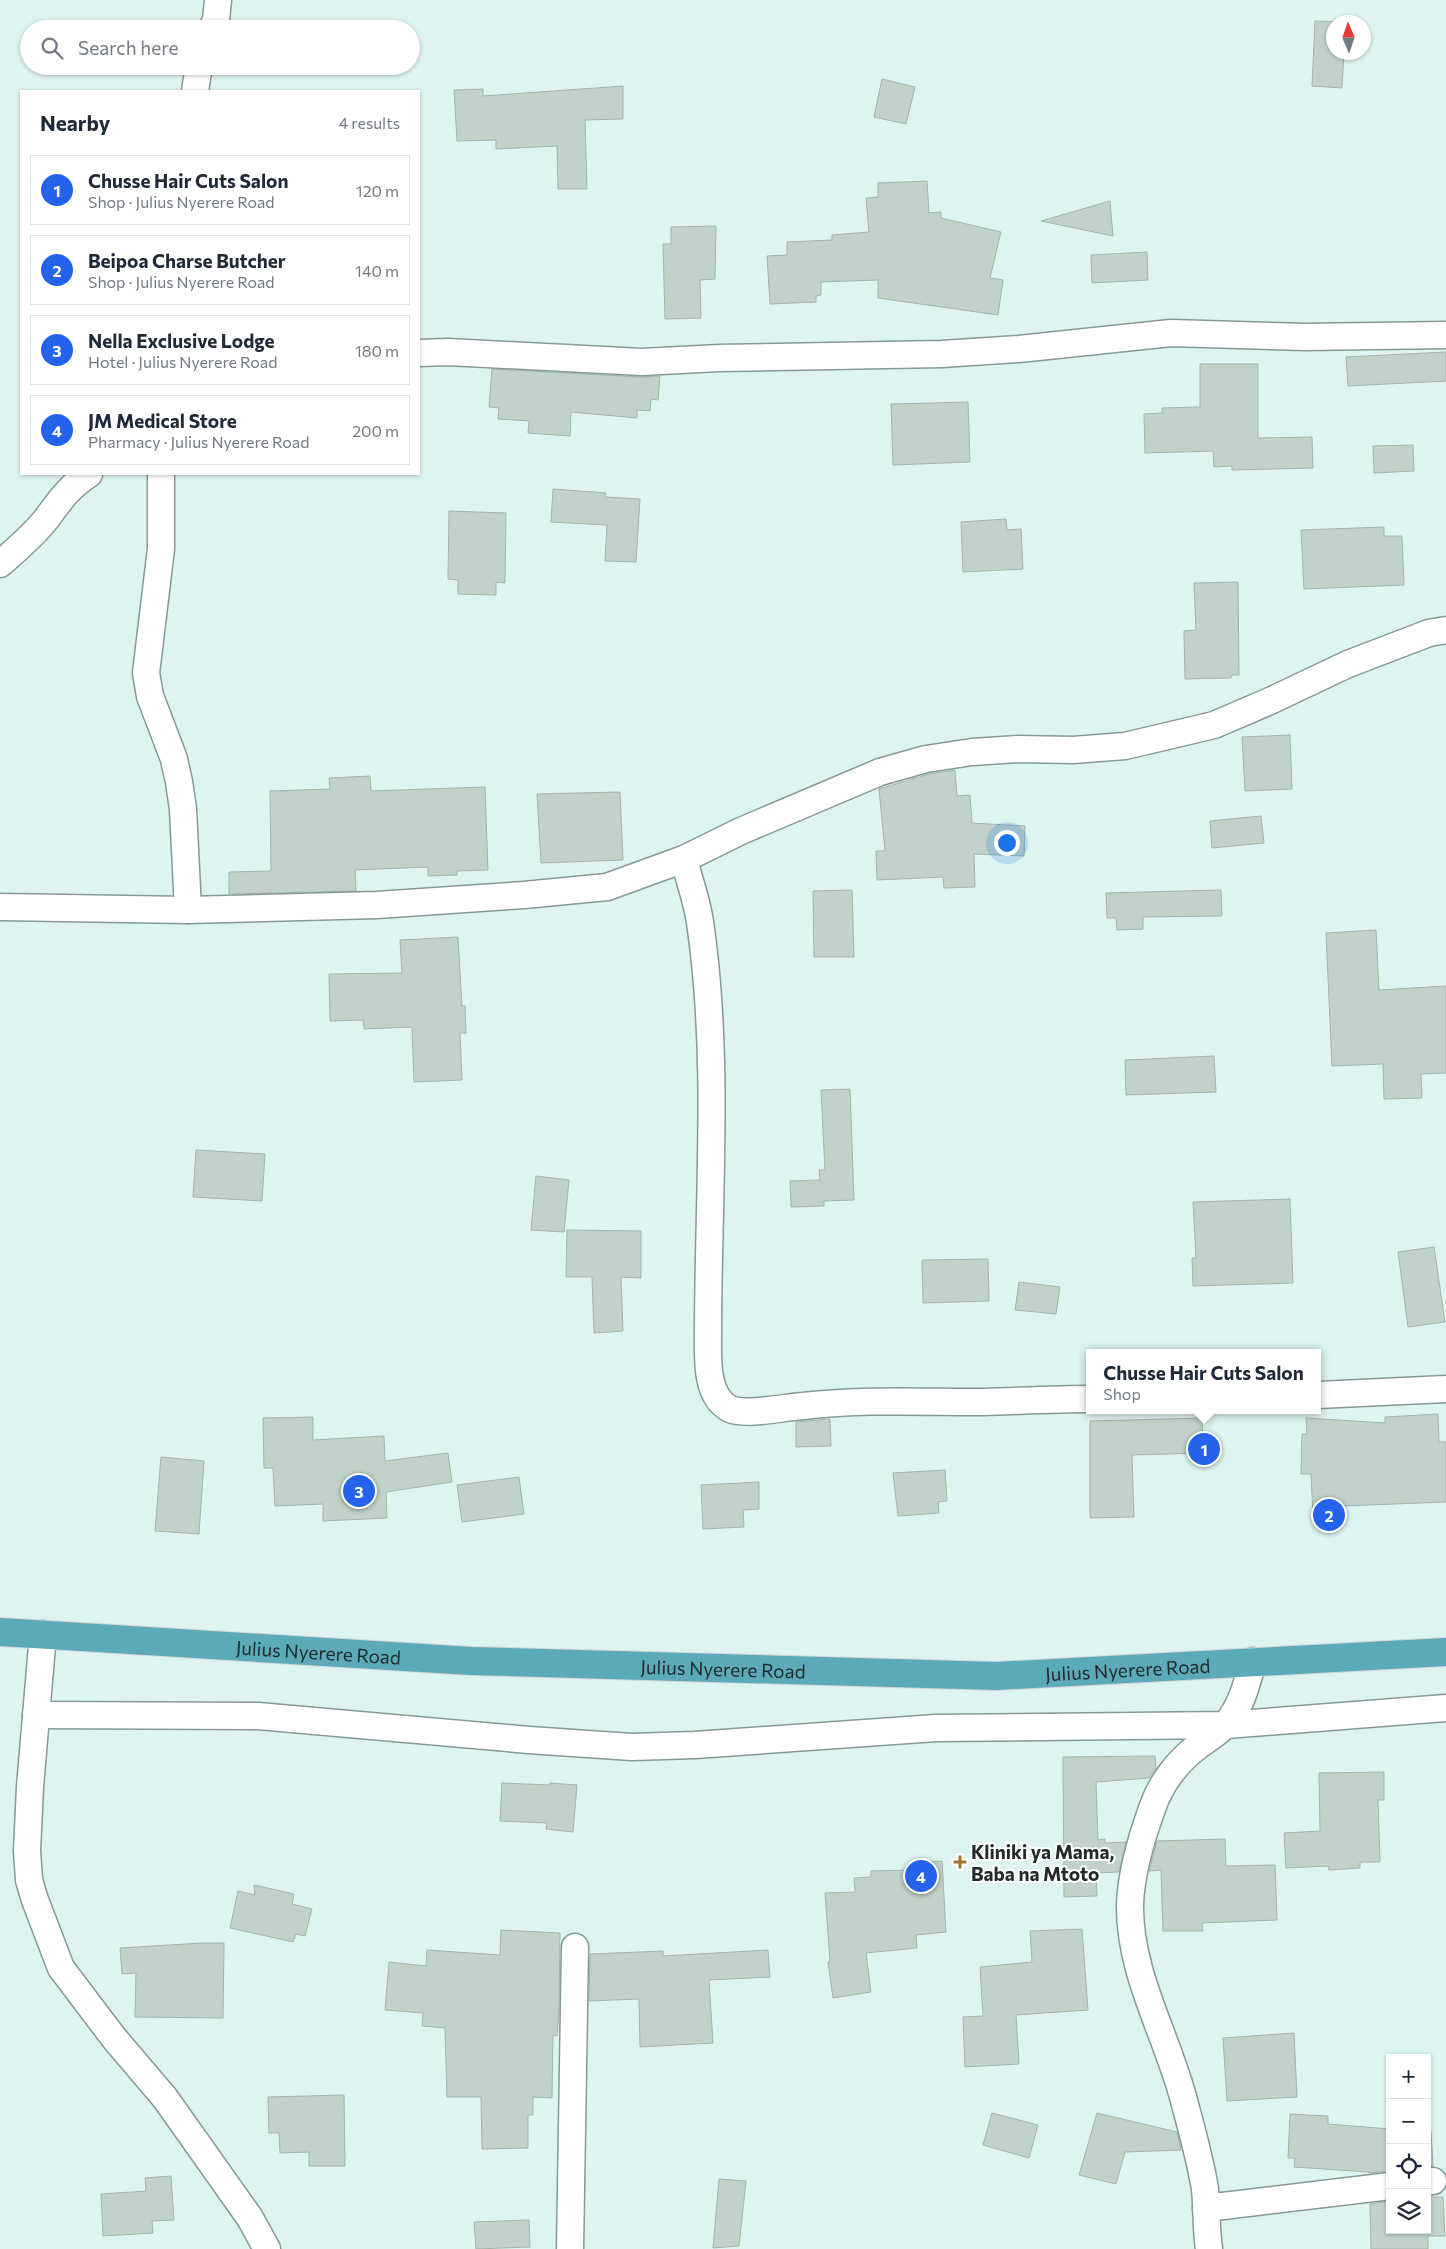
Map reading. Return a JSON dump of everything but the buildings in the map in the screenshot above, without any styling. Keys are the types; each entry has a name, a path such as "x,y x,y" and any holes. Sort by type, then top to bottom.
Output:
{"highway":[{"name":"Julius Nyerere Road","path":"0,1632 471,1661 996,1676 1446,1652"}],"street":[{"path":"216,20 218,0"},
{"path":"195,90 198,75"},
{"path":"420,353 457,352 642,362 719,358 942,354 1019,349 1171,333 1305,337 1446,335"},
{"path":"0,564 47,519 59,500 74,484 88,475"},
{"path":"161,475 161,549 146,674 150,696 174,759 177,775 183,809 188,910"},
{"path":"0,906 188,910 377,905 607,887 684,859 741,831 880,772 926,759 972,752 1019,749 1073,750 1125,746 1214,725 1348,664 1429,633 1446,630"},
{"path":"684,859 700,919 708,989 711,1160 708,1239 708,1352 711,1385 719,1402 733,1410 756,1411 810,1405 896,1400 982,1402 1086,1399"},
{"path":"1321,1394 1446,1389"},
{"path":"43,1634 30,1787 27,1851 29,1880 61,1968 114,2038 165,2098 250,2218 267,2249"},
{"path":"1209,2249 1206,2208 1198,2152 1184,2098 1141,1973 1132,1931 1130,1904 1135,1869 1153,1804 1163,1785 1185,1756 1226,1725 1242,1700 1254,1661"},
{"path":"36,1715 258,1716 529,1740 632,1747 695,1745 936,1728 1226,1725 1446,1708"},
{"path":"570,2249 575,1947"},
{"path":"1206,2208 1386,2186"}],"place":[{"name":"Chusse Hair Cuts Salon","path":"1204,1449"},
{"name":"Nella Exclusive Lodge","path":"359,1491"},
{"name":"Beipoa Charse Butcher","path":"1329,1515"},
{"name":"Kliniki ya Mama, Baba na Mtoto","path":"960,1862"},
{"name":"JM Medical Store","path":"921,1876"}]}
